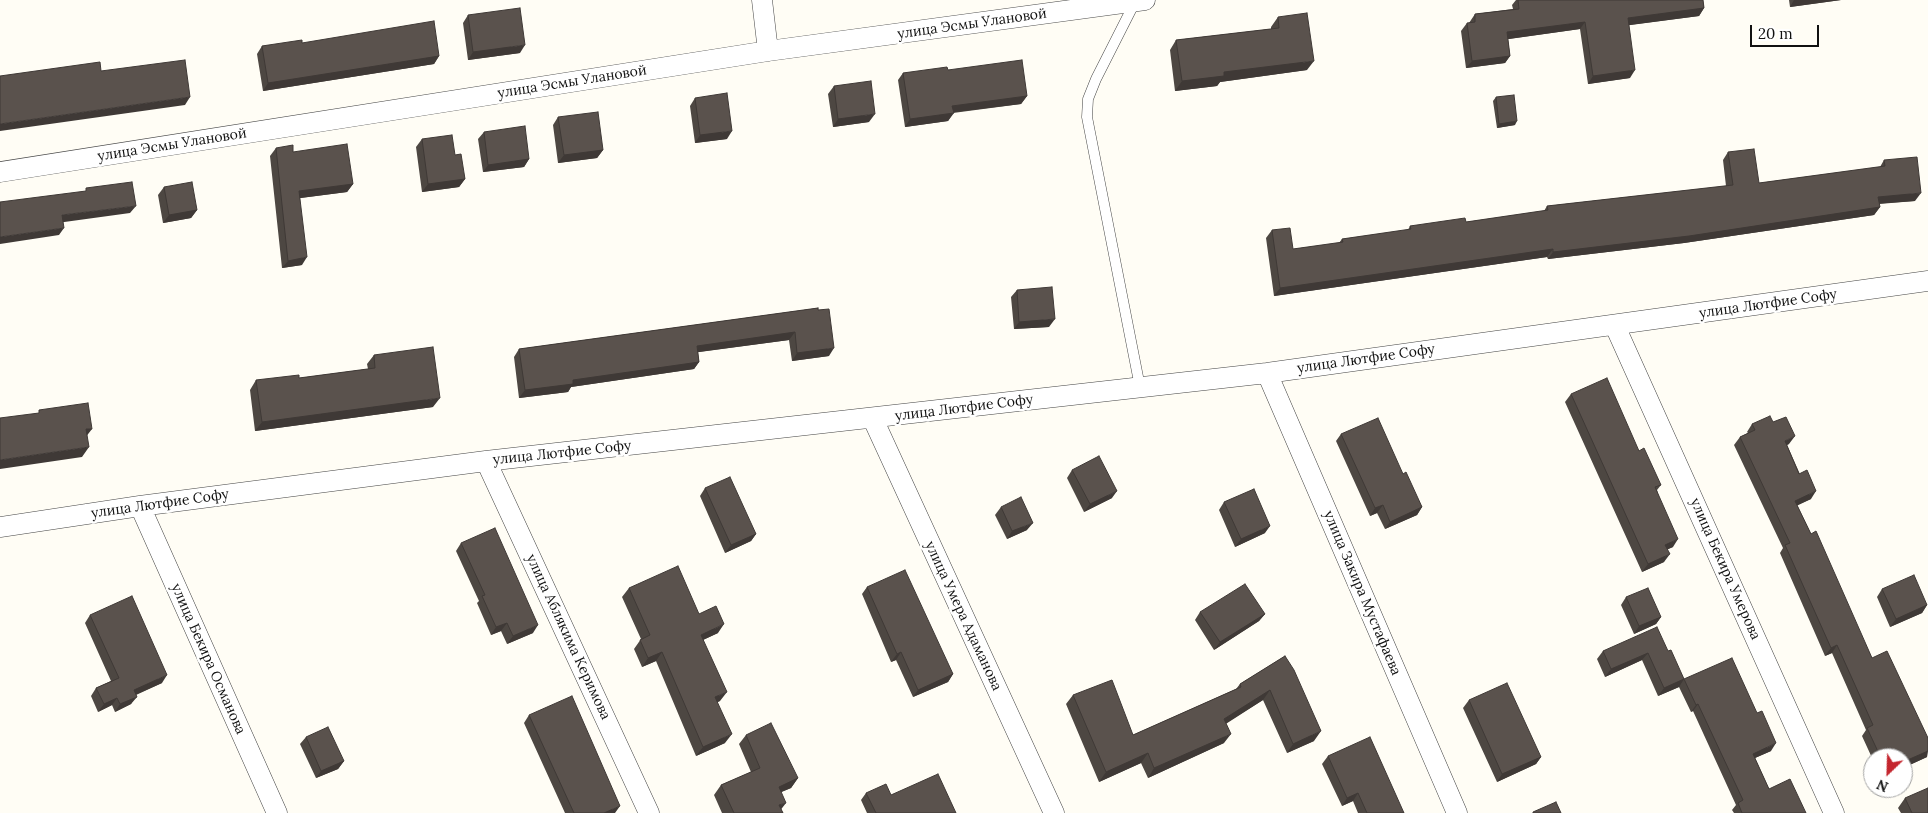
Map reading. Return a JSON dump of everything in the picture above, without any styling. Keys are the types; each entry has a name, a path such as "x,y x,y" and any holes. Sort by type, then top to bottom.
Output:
{"street":[{"path":"762,0 768,52"},
{"name":"улица Эсмы Улановой","path":"0,172 768,52 1140,1"},
{"name":"улица Лютфие Софу","path":"0,528 140,506 486,461 1267,373 1928,281"},
{"name":"улица Бекира Умерова","path":"1615,326 1834,813"},
{"name":"улица Закира Мустафаева","path":"1267,373 1457,813"},
{"name":"улица Умера Адаманова","path":"872,419 1054,813"},
{"name":"улица Аблякима Керимова","path":"486,461 649,813"},
{"name":"улица Бекира Османова","path":"140,506 277,813"}],"lane":[{"path":"1140,1 1096,79 1088,99 1087,118 1140,388"}],"building":[{"path":"1518,0 1703,0 1704,8 1628,18 1635,70 1593,76 1585,22 1507,32 1510,56 1472,61 1467,23 1475,22 1475,14 1519,9"},
{"path":"520,8 525,45 473,52 468,15"},
{"path":"1307,13 1314,61 1224,72 1224,76 1182,81 1176,40 1279,28 1278,17"},
{"path":"434,21 439,56 268,83 262,46 302,40 302,43"},
{"path":"185,60 190,97 0,124 0,76 100,62 101,71"},
{"path":"1022,60 1027,96 952,106 954,113 910,119 903,73 947,67 948,70"},
{"path":"871,81 875,114 838,119 834,86"},
{"path":"727,93 732,131 700,135 695,98"},
{"path":"1514,95 1517,121 1499,124 1496,97"},
{"path":"598,112 603,150 564,155 558,117"},
{"path":"525,126 529,159 488,165 484,132"},
{"path":"452,135 455,155 461,154 465,179 428,184 422,139"},
{"path":"347,144 353,184 299,191 307,257 288,261 276,148 293,145 293,152"},
{"path":"1754,149 1759,183 1885,166 1884,160 1917,157 1921,193 1878,197 1880,207 1689,236 1553,252 1553,249 1280,288 1272,230 1290,228 1293,249 1343,242 1342,239 1411,229 1410,226 1465,218 1466,222 1548,210 1547,206 1733,185 1728,152"},
{"path":"132,182 136,206 62,215 64,228 0,237 0,202 86,191 86,188"},
{"path":"192,182 197,210 169,215 164,187"},
{"path":"1052,287 1055,319 1019,322 1017,290"},
{"path":"818,308 818,310 829,309 834,348 797,353 795,332 697,346 699,362 573,380 573,384 525,390 519,349"},
{"path":"433,347 440,398 262,422 256,380 299,375 299,378 375,368 374,355"},
{"path":"1607,378 1639,451 1644,448 1661,485 1655,487 1678,539 1665,545 1670,554 1648,564 1571,394"},
{"path":"88,403 92,429 86,429 89,447 0,460 0,418 39,413 39,410"},
{"path":"1770,416 1773,422 1786,417 1795,436 1785,441 1799,474 1807,470 1816,491 1795,501 1811,534 1816,531 1872,658 1887,651 1928,738 1928,751 1913,758 1913,748 1876,748 1867,728 1873,725 1837,645 1831,648 1785,545 1790,543 1740,437 1755,430 1752,424"},
{"path":"1378,418 1403,474 1406,472 1422,507 1390,522 1383,505 1375,508 1341,434"},
{"path":"1099,456 1117,491 1090,504 1072,470"},
{"path":"730,477 756,534 731,545 705,488"},
{"path":"1254,489 1270,526 1241,539 1224,502"},
{"path":"1021,497 1033,523 1012,531 1001,507"},
{"path":"495,528 538,625 513,636 507,623 496,627 482,596 485,595 461,543"},
{"path":"678,566 699,614 716,606 724,624 701,635 727,692 715,697 732,734 703,747 662,652 648,658 640,640 650,635 629,588"},
{"path":"905,570 953,674 918,690 901,652 897,654 867,587"},
{"path":"1914,575 1927,605 1896,619 1882,589"},
{"path":"1245,584 1265,614 1220,642 1200,612"},
{"path":"1648,588 1661,617 1639,626 1626,597"},
{"path":"132,596 167,675 134,690 137,697 120,704 117,698 104,704 96,688 119,678 90,615"},
{"path":"1657,627 1668,651 1671,650 1684,679 1664,688 1648,653 1611,669 1603,651"},
{"path":"1285,656 1294,670 1321,731 1293,744 1270,690 1224,719 1231,734 1154,768 1148,753 1106,772 1073,695 1112,680 1133,735 1241,687 1240,684"},
{"path":"1732,658 1757,713 1762,711 1776,743 1753,754 1769,789 1790,779 1806,813 1742,813 1738,803 1743,800 1698,704 1696,705 1684,679"},
{"path":"1507,683 1541,757 1502,774 1469,700"},
{"path":"572,696 620,806 604,813 574,813 529,715"},
{"path":"771,723 798,778 779,787 786,803 779,805 783,813 734,813 721,785 760,768 746,735"},
{"path":"328,727 344,761 321,771 306,737"},
{"path":"1370,737 1404,813 1367,813 1358,793 1347,798 1328,756"},
{"path":"938,774 956,813 876,813 866,793 886,784 891,795"},
{"path":"1928,788 1928,813 1912,813 1905,798 1913,798 1913,795"},
{"path":"1556,802 1561,813 1533,813 1533,812"}]}
